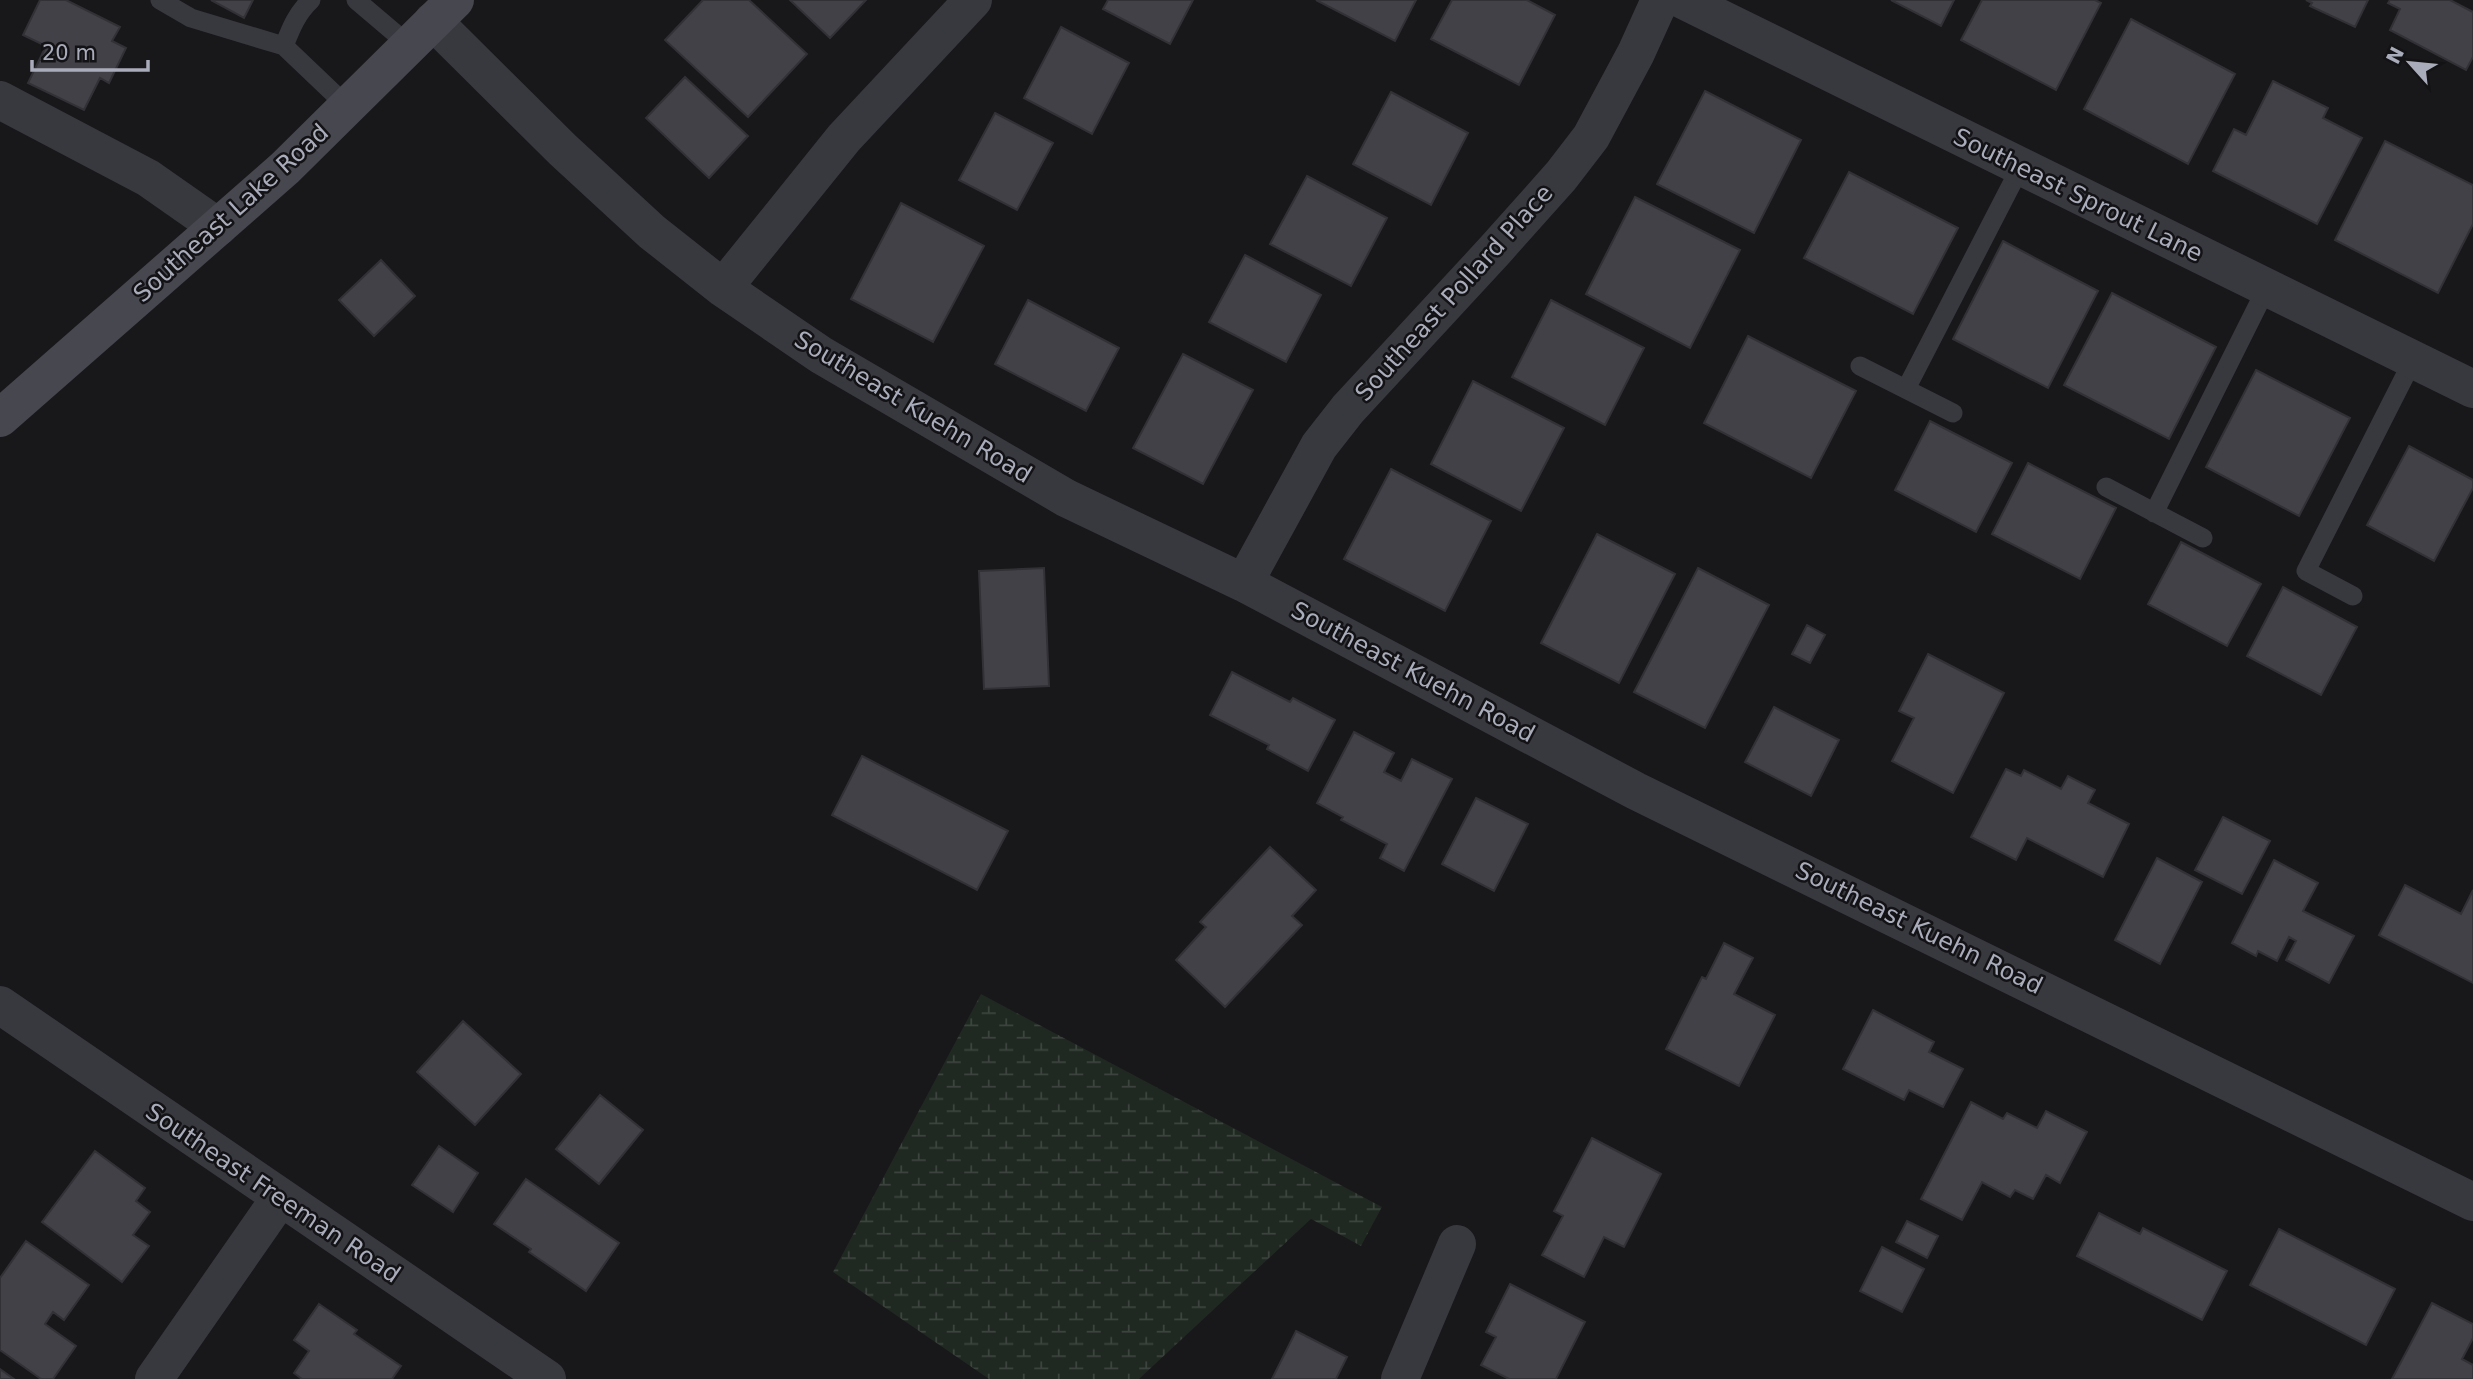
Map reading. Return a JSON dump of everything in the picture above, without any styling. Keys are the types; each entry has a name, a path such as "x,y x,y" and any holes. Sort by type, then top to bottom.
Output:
{"main road":[{"name":"Southeast Lake Road","path":"0,418 218,227 348,107 432,22"}],"street":[{"path":"723,288 844,138 973,0"},
{"name":"Southeast Pollard Place","path":"1244,583 1319,446 1348,409 1561,176 1591,137 1636,53 1660,0"},
{"name":"Southeast Sprout Lane","path":"1683,0 2473,389"},
{"name":"Southeast Kuehn Road","path":"432,22 582,169 652,232 723,288 821,355 1066,498 1244,583 1636,791 2473,1202"},
{"path":"0,100 148,178 218,227"},
{"name":"Southeast Freeman Road","path":"0,1005 547,1379"},
{"path":"154,1379 280,1198"},
{"path":"1400,1379 1457,1244"}],"lane":[{"path":"160,0 191,18 284,46 348,107"},
{"path":"284,46 302,8 311,0"},
{"path":"356,0 432,22"},
{"path":"1906,389 2021,166"},
{"path":"2154,513 2267,287"},
{"path":"2353,596 2306,571 2413,360"},
{"path":"1860,366 1953,413"},
{"path":"2106,487 2203,538"}],"green space":[{"path":"981,994 1382,1207 1361,1246 1311,1219 1139,1379 989,1379 833,1272"}],"building":[{"path":"40,0 66,0 120,27 112,41 126,48 109,83 100,78 84,110 28,83 46,46 23,35"},
{"path":"211,0 253,0 244,18"},
{"path":"703,0 749,0 807,54 748,117 665,40"},
{"path":"790,0 866,0 830,38"},
{"path":"1108,0 1193,0 1170,44 1103,9"},
{"path":"1316,0 1416,0 1395,41"},
{"path":"1452,0 1527,0 1555,15 1519,85 1431,39"},
{"path":"1891,0 1954,0 1941,26"},
{"path":"1982,0 2095,0 2101,3 2056,90 1961,40"},
{"path":"2306,0 2368,0 2355,27 2310,6 2312,3"},
{"path":"2390,0 2450,0 2473,12 2473,57 2466,70 2390,30 2400,9 2388,3"},
{"path":"2131,19 2235,74 2188,164 2084,109"},
{"path":"1061,27 1129,63 1092,134 1024,98"},
{"path":"685,77 748,136 709,178 646,118"},
{"path":"2273,81 2328,108 2323,118 2362,138 2317,224 2213,171 2234,129 2246,135"},
{"path":"1705,91 1801,140 1754,233 1657,184"},
{"path":"1391,92 1468,133 1431,205 1353,164"},
{"path":"995,113 1053,143 1017,210 959,180"},
{"path":"2385,141 2473,185 2473,224 2438,293 2335,240"},
{"path":"1849,172 1958,228 1913,314 1804,258"},
{"path":"1307,176 1387,218 1351,286 1270,244"},
{"path":"1635,197 1740,250 1690,348 1586,294"},
{"path":"901,203 984,246 933,342 851,299"},
{"path":"2003,241 2098,291 2048,388 1953,339"},
{"path":"1245,255 1321,295 1286,362 1209,322"},
{"path":"381,260 415,296 374,336 339,300"},
{"path":"2112,293 2216,347 2169,439 2064,385"},
{"path":"1028,300 1119,348 1086,411 995,364"},
{"path":"1551,300 1644,348 1605,425 1512,377"},
{"path":"1748,336 1856,391 1811,478 1704,423"},
{"path":"1183,354 1253,390 1203,484 1133,448"},
{"path":"2256,370 2350,418 2299,516 2206,467"},
{"path":"1473,381 1564,428 1521,511 1431,464"},
{"path":"1930,421 2012,463 1976,532 1895,490"},
{"path":"2409,446 2473,480 2473,488 2434,561 2367,525"},
{"path":"2028,463 2116,508 2080,579 1992,534"},
{"path":"1391,469 1491,521 1445,611 1344,559"},
{"path":"1597,534 1675,574 1619,683 1541,643"},
{"path":"2181,542 2261,584 2227,646 2148,604"},
{"path":"1044,568 1049,686 984,689 979,571"},
{"path":"1698,568 1769,605 1705,728 1634,692"},
{"path":"2283,587 2357,627 2321,695 2247,656"},
{"path":"1807,625 1825,635 1810,663 1792,654"},
{"path":"1928,654 2004,693 1953,793 1892,761 1914,718 1899,711"},
{"path":"1232,672 1290,702 1293,698 1335,720 1308,771 1267,749 1269,745 1210,715"},
{"path":"1774,707 1839,740 1811,796 1745,762"},
{"path":"1354,732 1394,753 1384,772 1401,781 1412,759 1452,779 1404,871 1380,858 1387,844 1341,820 1343,817 1317,803"},
{"path":"862,756 1008,831 977,890 832,815"},
{"path":"2006,769 2021,776 2024,770 2061,789 2068,776 2095,790 2088,803 2129,824 2103,877 2027,838 2016,860 1971,837"},
{"path":"1476,798 1528,824 1494,891 1442,864"},
{"path":"2223,817 2270,841 2242,894 2195,870"},
{"path":"1270,847 1316,890 1292,916 1302,925 1225,1007 1176,960 1206,927 1200,922"},
{"path":"2157,858 2202,882 2160,964 2115,940"},
{"path":"2274,860 2318,883 2303,911 2354,936 2329,983 2286,960 2296,941 2289,937 2277,961 2258,951 2256,956 2232,943"},
{"path":"2405,885 2461,914 2473,890 2473,983 2379,935"},
{"path":"1724,943 1753,958 1734,994 1775,1015 1739,1086 1666,1049 1702,977 1706,979"},
{"path":"1873,1010 1934,1042 1929,1052 1963,1069 1943,1107 1909,1090 1904,1100 1843,1069"},
{"path":"463,1021 521,1074 475,1125 417,1072"},
{"path":"600,1095 643,1130 599,1184 556,1149"},
{"path":"1971,1102 2003,1119 2007,1113 2037,1128 2046,1111 2087,1132 2060,1183 2046,1175 2033,1199 2015,1190 2010,1197 1982,1182 1962,1220 1921,1199"},
{"path":"1592,1138 1661,1174 1624,1247 1604,1237 1584,1277 1542,1255 1563,1216 1554,1211"},
{"path":"439,1146 478,1173 453,1212 412,1185"},
{"path":"95,1151 145,1188 136,1201 150,1212 133,1235 149,1246 122,1282 42,1222"},
{"path":"526,1179 619,1243 586,1291 494,1224"},
{"path":"2099,1213 2140,1234 2143,1228 2227,1271 2202,1320 2077,1256"},
{"path":"1907,1221 1938,1236 1927,1258 1896,1242"},
{"path":"2279,1229 2395,1289 2366,1345 2250,1285"},
{"path":"26,1241 89,1285 64,1320 53,1312 45,1324 76,1346 53,1379 41,1379 0,1350 0,1278"},
{"path":"1882,1247 1924,1269 1902,1312 1860,1291"},
{"path":"1510,1284 1585,1322 1556,1379 1509,1379 1481,1365 1496,1337 1486,1332"},
{"path":"2432,1303 2473,1324 2473,1338 2462,1359 2473,1365 2473,1379 2392,1379"},
{"path":"319,1304 357,1330 354,1334 401,1366 392,1379 302,1379 294,1373 309,1351 294,1340"},
{"path":"1296,1331 1347,1357 1336,1379 1272,1379"},
{"path":"0,1369 14,1379 0,1379"}]}
